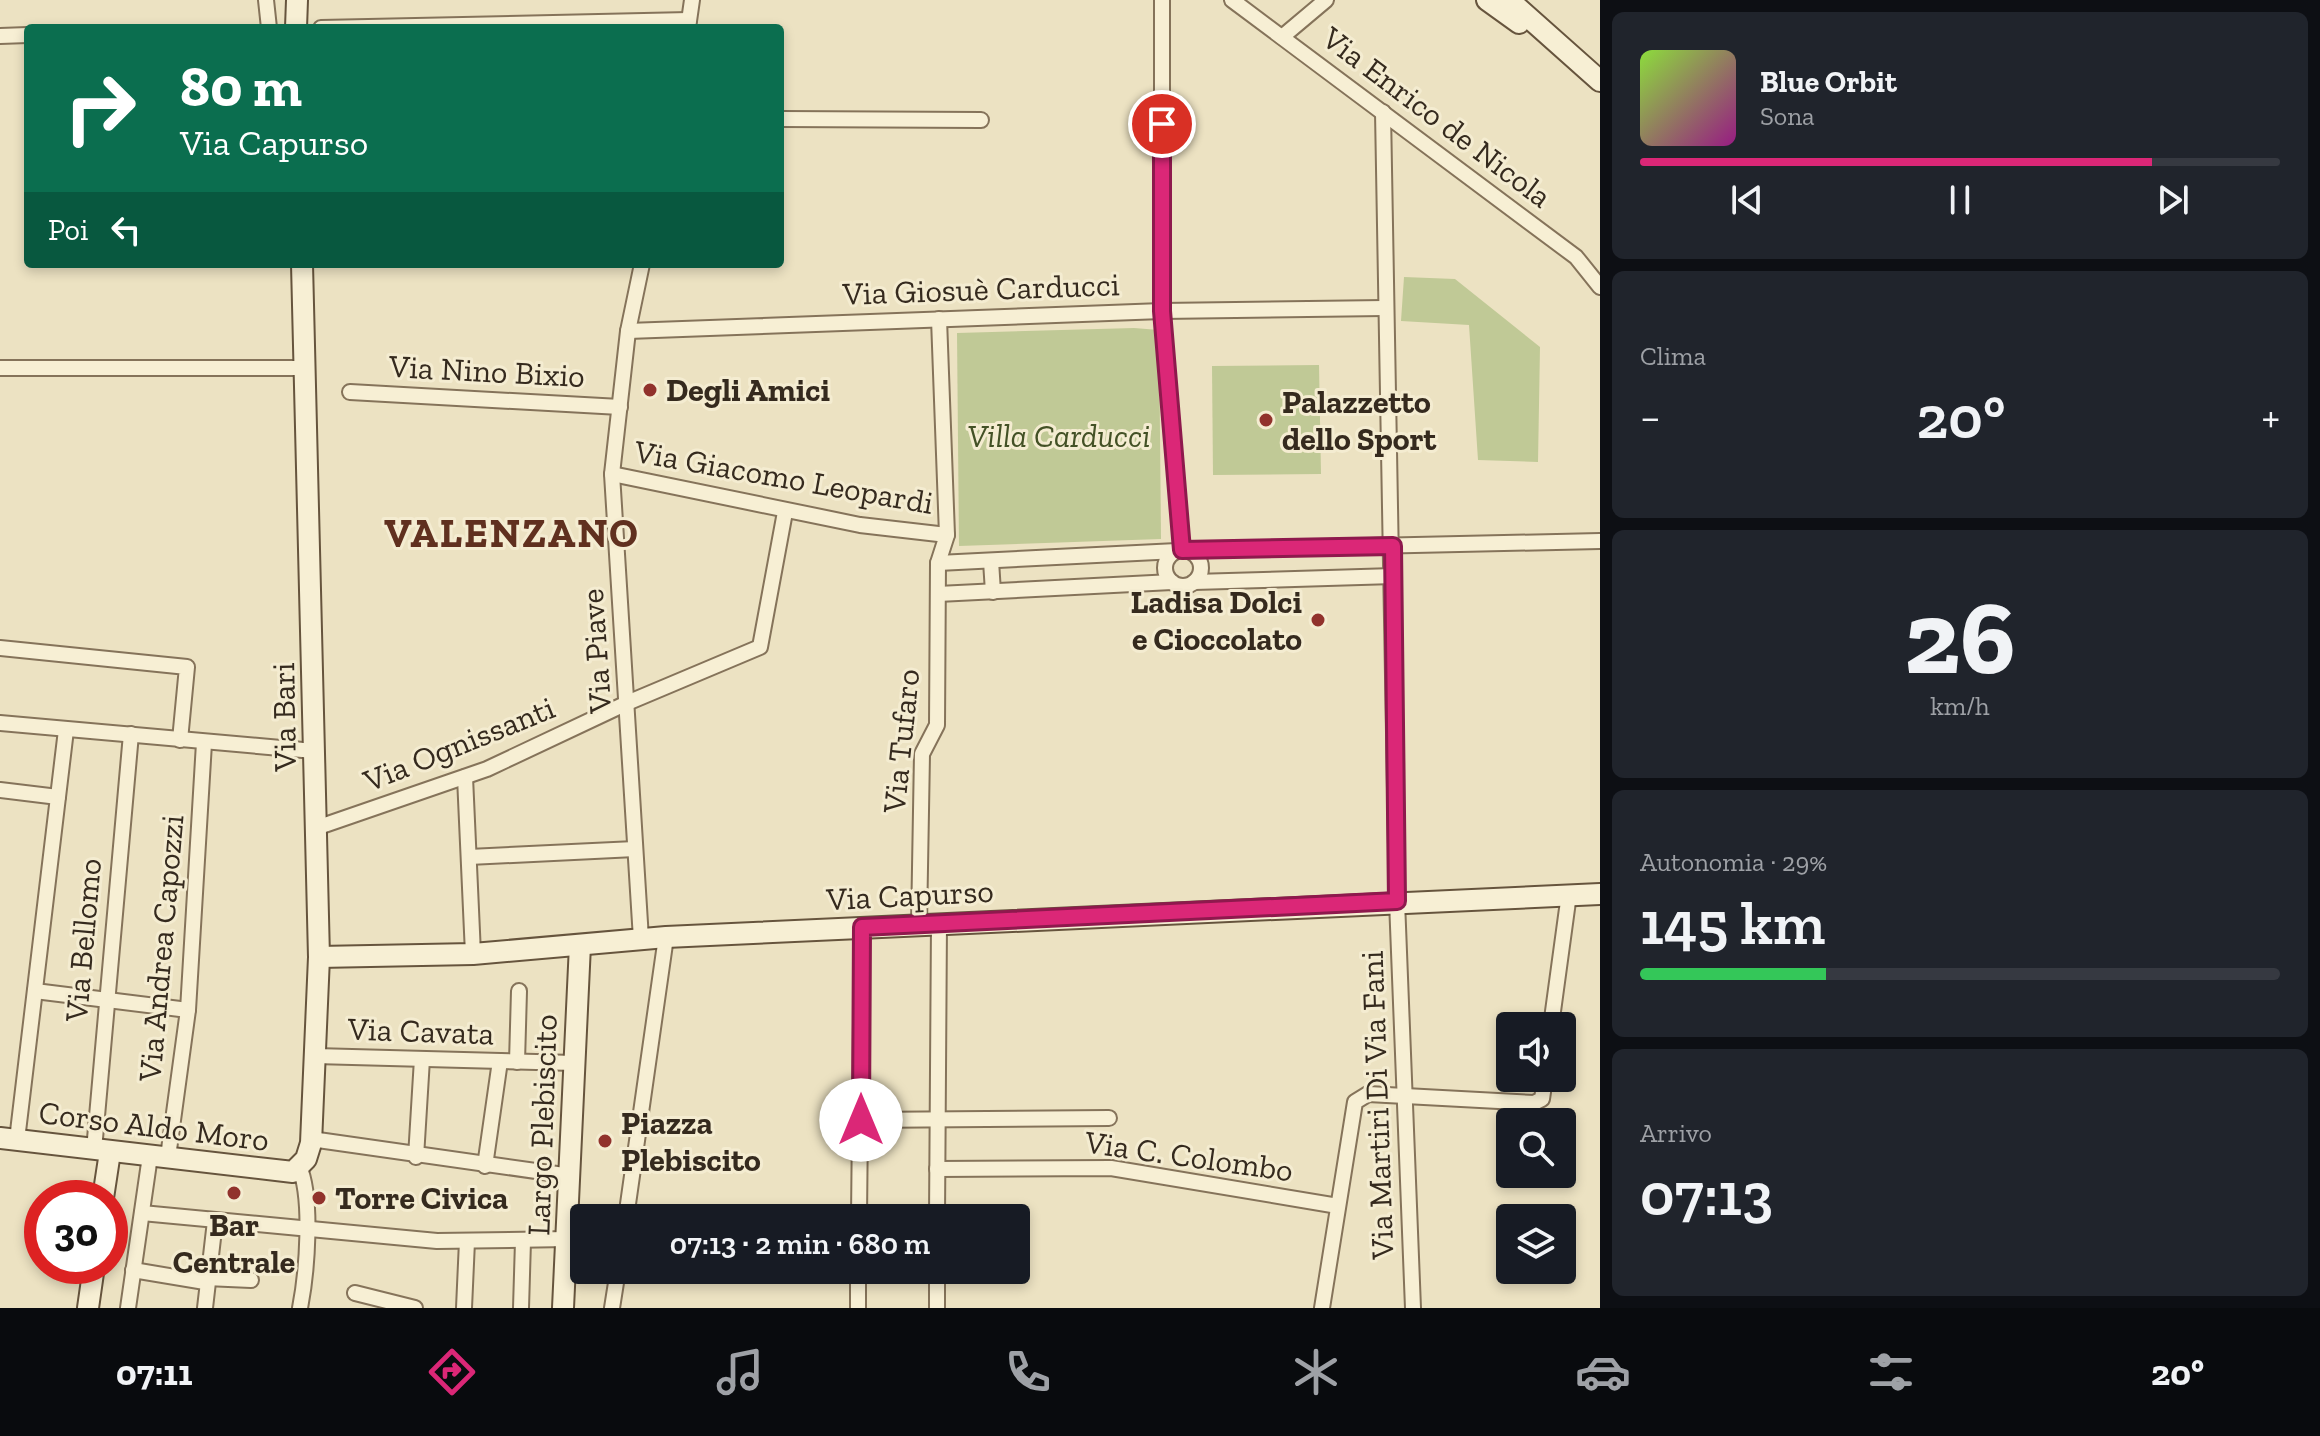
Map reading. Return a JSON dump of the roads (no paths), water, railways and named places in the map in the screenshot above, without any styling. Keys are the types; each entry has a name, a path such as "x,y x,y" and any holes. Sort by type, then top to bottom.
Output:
{"street":[{"path":"266,0 269,24"},
{"path":"296,24 297,0"},
{"path":"689,24 692,0"},
{"path":"1162,0 1162,311 1182,550"},
{"name":"Via Enrico de Nicola","path":"1232,0 1576,257 1600,287"},
{"path":"1282,37 1326,0"},
{"path":"1487,0 1570,56"},
{"path":"1509,0 1600,81"},
{"path":"0,36 24,35"},
{"name":"Via Martiri Di Via Fani","path":"1383,112 1384,308 1394,576 1397,901 1413,1308"},
{"path":"784,119 981,120"},
{"name":"Via Bari","path":"299,1166 306,1159 311,1139 319,957 302,268"},
{"name":"Via Piave","path":"641,268 628,331 612,474 641,939"},
{"name":"Via Giosuè Carducci","path":"628,331 1162,311 1384,308"},
{"name":"Via Tufaro","path":"937,1204 937,1121 922,754 937,725 938,563 947,535 939,319"},
{"path":"0,368 304,368"},
{"name":"Via Nino Bixio","path":"350,392 620,407"},
{"name":"Via Giacomo Leopardi","path":"612,474 785,512 947,535"},
{"name":"Via Ognissanti","path":"316,828 465,777 760,647 785,512"},
{"path":"938,563 1182,550 1600,541"},
{"path":"1346,548 1347,577"},
{"path":"1172,582 1165,565 1182,550"},
{"path":"1182,550 1200,561 1201,573 1194,582"},
{"path":"991,561 993,592"},
{"path":"938,594 1172,582 1183,586 1194,582 1394,576"},
{"path":"0,648 187,667 180,740"},
{"path":"0,723 314,751"},
{"path":"9,1139 35,991 66,730"},
{"name":"Via Bellomo","path":"102,1151 105,1000 131,734"},
{"name":"Via Andrea Capozzi","path":"128,1308 142,1213 159,1157 188,1010 204,743"},
{"path":"465,777 473,954"},
{"path":"0,790 58,797"},
{"path":"469,857 635,849"},
{"path":"1553,1012 1569,894"},
{"name":"Via Capurso","path":"319,957 473,954 666,937 1600,894"},
{"path":"859,1204 862,927"},
{"path":"628,1204 666,937"},
{"name":"Largo Plebiscito","path":"563,1308 580,945"},
{"path":"35,991 188,1010"},
{"path":"517,1062 519,991"},
{"name":"Via Cavata","path":"315,1056 574,1063"},
{"path":"416,1157 422,1059"},
{"path":"485,1166 500,1061"},
{"path":"1322,1308 1355,1102 1368,1094 1524,1105 1542,1099 1543,1092"},
{"path":"861,1120 1109,1118"},
{"name":"Corso Aldo Moro","path":"9,1139 293,1172 299,1166"},
{"path":"311,1139 416,1157 571,1176"},
{"path":"102,1151 103,1180"},
{"path":"299,1166 308,1185 305,1231 307,1273 300,1308"},
{"name":"Via C. Colombo","path":"937,1169 1111,1168 1338,1206"},
{"path":"142,1213 305,1231 467,1241 568,1239"},
{"path":"205,1308 215,1221"},
{"path":"464,1308 467,1241"},
{"path":"521,1308 523,1241"},
{"path":"133,1270 206,1280 251,1280"},
{"path":"88,1308 91,1284"},
{"path":"612,1308 616,1284"},
{"path":"858,1284 858,1308"},
{"path":"937,1284 937,1308"},
{"path":"355,1293 388,1305 415,1308"}],"place":[{"name":"Degli Amici","path":"650,390"},
{"name":"Palazzetto dello Sport","path":"1266,420"},
{"name":"Ladisa Dolci e Cioccolato","path":"1318,620"},
{"name":"Piazza Plebiscito","path":"605,1141"},
{"name":"Bar Centrale","path":"234,1193"},
{"name":"Torre Civica","path":"319,1198"}],"district":[{"name":"VALENZANO","path":"512,533"}],"park label":[{"name":"Villa Carducci","path":"1059,436"}]}
